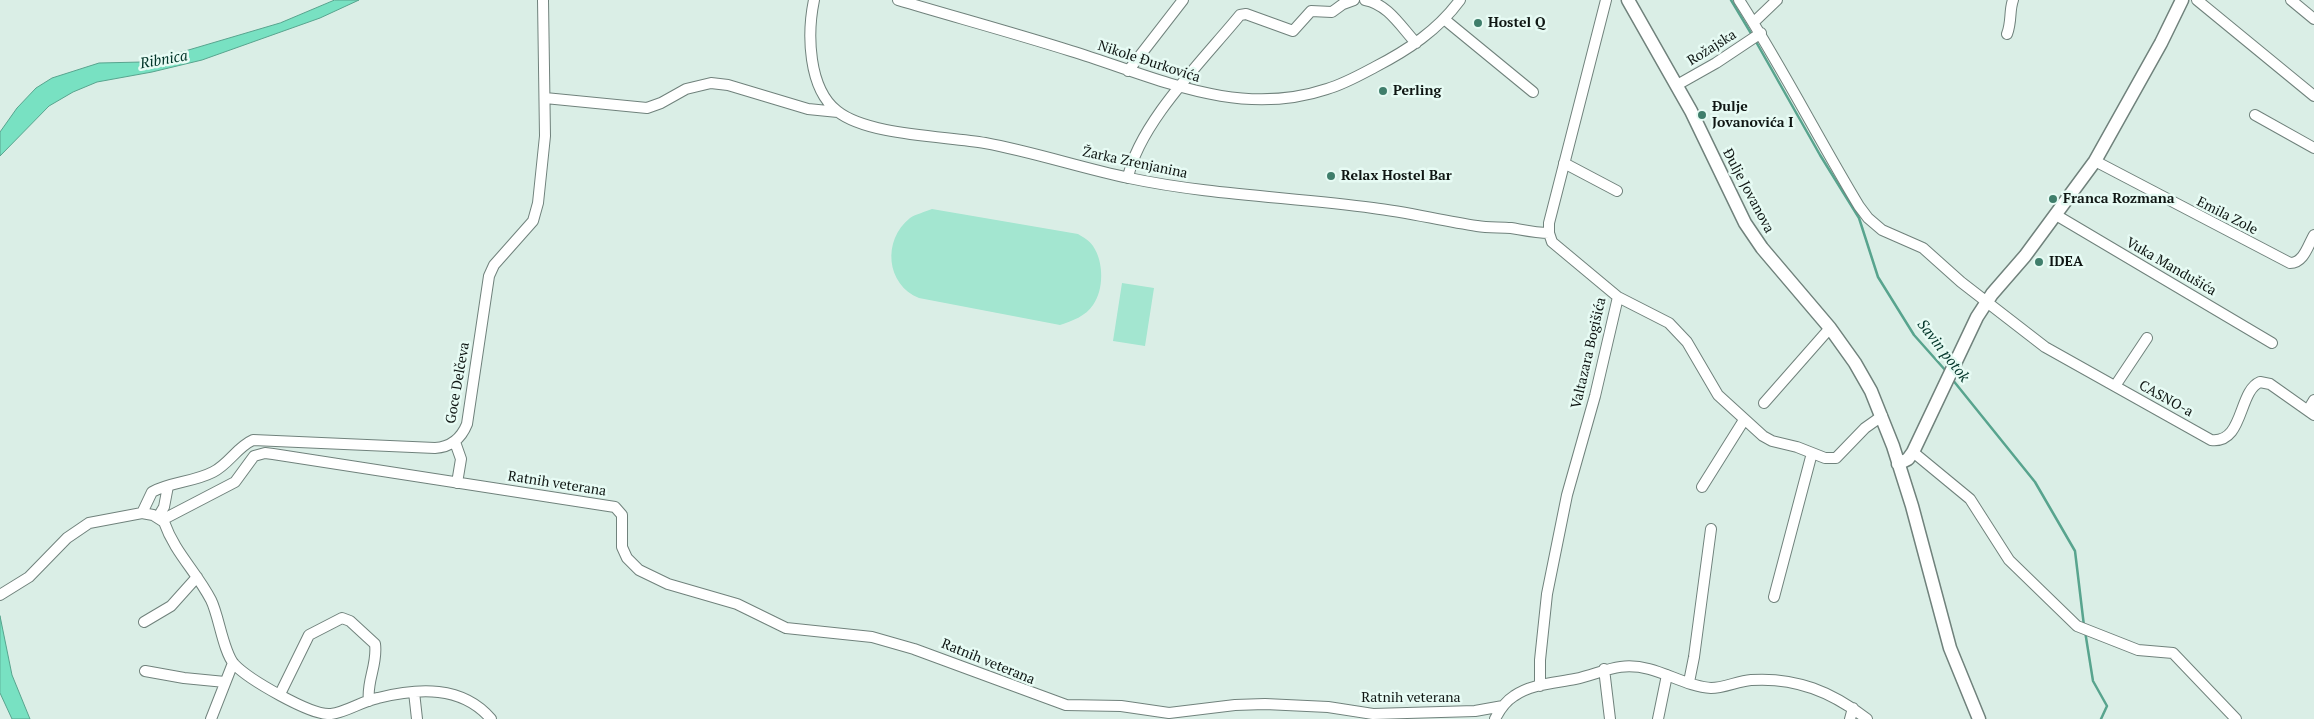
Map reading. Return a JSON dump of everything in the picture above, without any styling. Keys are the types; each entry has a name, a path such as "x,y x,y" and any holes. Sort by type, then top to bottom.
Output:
{"street":[{"name":"Goce Delčeva","path":"142,513 152,492 212,473 226,464 242,446 253,440 435,448 455,442 464,432 467,424 489,276 494,265 533,221 538,203 543,159 545,98 543,0"},
{"path":"814,0 810,27 816,72 826,99 838,112"},
{"name":"Nikole Đurkovića","path":"898,0 1072,51 1179,88 1212,95 1253,100 1302,96 1346,82 1416,43 1444,19 1460,0"},
{"path":"1128,71 1184,0"},
{"path":"1128,178 1132,160 1141,141 1179,88 1240,15 1246,14 1293,31 1312,11 1332,12 1343,4 1354,0"},
{"path":"1366,0 1374,2 1386,10 1416,43"},
{"path":"1549,233 1549,223 1606,0"},
{"name":"Đulje Jovanova","path":"1628,0 1691,111 1739,214 1753,236 1830,328 1855,363 1882,416 1921,537 1950,648 1979,719"},
{"name":"CASNO-a","path":"1739,0 1754,22 1755,36 1789,86 1868,218 1890,234 1911,241 1923,248 1986,303 2045,347 2211,440 2222,439 2230,434 2253,387 2260,382 2270,384 2311,413"},
{"path":"1754,22 1777,0"},
{"path":"2007,34 2012,19 2011,8 2013,0"},
{"path":"1898,464 1908,459 1913,452 1970,329 1986,303 2056,215 2095,162 2161,43 2182,0"},
{"path":"2196,0 2314,96"},
{"path":"2291,0 2314,19"},
{"path":"1444,19 1534,92"},
{"name":"Rožajska","path":"1677,85 1755,36"},
{"path":"545,98 647,108 662,103 694,86 719,84 808,109 838,112"},
{"name":"Žarka Zrenjanina","path":"838,112 844,116 876,127 930,138 984,143 1034,153 1128,178 1186,188 1373,208 1480,227 1509,228 1549,233"},
{"path":"2255,115 2314,148"},
{"path":"1564,162 1617,191"},
{"name":"Emila Zole","path":"2095,162 2255,246 2294,264 2302,258 2314,235"},
{"name":"Vuka Mandušića","path":"2056,215 2272,342"},
{"name":"Valtazara Bogišića","path":"1540,686 1540,660 1547,594 1567,495 1595,396 1618,297 1557,247 1549,233"},
{"path":"1618,297 1668,323 1687,342 1718,395 1744,420 1772,441 1825,458 1836,458 1865,428 1882,416"},
{"path":"1764,403 1830,328"},
{"path":"2115,386 2147,338"},
{"path":"2311,413 2314,400"},
{"path":"1702,487 1744,420"},
{"path":"455,442 461,459 457,483"},
{"path":"1913,452 1970,499 2008,560 2082,628 2138,650 2173,653 2236,719"},
{"name":"Ratnih veterana","path":"160,519 227,488 236,482 254,456 265,453 615,507 622,515 622,547 627,558 639,570 668,584 737,604 786,628 872,638 914,649 1066,705 1121,706 1169,713 1235,705 1265,704 1328,707 1373,714 1475,711 1503,706 1512,696 1540,686 1578,678 1604,669 1623,667 1648,668 1710,688 1752,680 1784,681 1832,695 1867,719"},
{"path":"1774,597 1812,453"},
{"path":"160,519 168,486"},
{"path":"0,595 29,577 59,545 81,528 98,520 142,513 160,519 174,546 198,577 212,602 233,663 252,679 320,713 332,714 369,701 431,690 450,693 469,701 491,719"},
{"path":"1689,682 1711,530"},
{"path":"144,622 171,606 198,577"},
{"path":"280,694 309,635 342,618 350,621 375,644 375,663 367,692 369,701"},
{"path":"211,719 233,663"},
{"path":"1604,669 1610,719"},
{"path":"145,671 184,678 225,682"},
{"path":"1658,719 1667,675"},
{"path":"414,692 417,719"},
{"path":"1495,719 1503,706"},
{"path":"1850,719 1853,708"}],"shaded area":[{"path":"932,209 1078,234 1092,244 1097,253 1101,268 1101,284 1097,299 1083,315 1060,325 919,298 908,292 894,273 892,250 895,238 901,227 910,218"},
{"path":"1122,283 1154,288 1145,346 1113,341"}],"water":[{"name":"Ribnica","path":"335,0 359,0 320,18 202,60 97,82 73,92 49,106 0,156 0,132 17,108 36,88 52,78 99,63 142,62 158,59 280,23"},
{"path":"0,616 12,675 30,719 12,719 0,693"}],"waterway":[{"name":"Savin potok","path":"1731,0 1752,35"},
{"name":"Savin potok","path":"1755,40 1820,155 1859,218 1878,277 1914,335 1946,371"},
{"name":"Savin potok","path":"1952,379 2035,482 2075,551 2084,626"},
{"name":"Savin potok","path":"2085,631 2093,681 2107,706 2101,719"}],"place":[{"name":"Hostel Q","path":"1478,23"},
{"name":"Perling","path":"1383,91"},
{"name":"Đulje Jovanovića I","path":"1702,115"},
{"name":"Relax Hostel Bar","path":"1331,176"},
{"name":"Franca Rozmana","path":"2053,199"},
{"name":"IDEA","path":"2039,262"}]}
